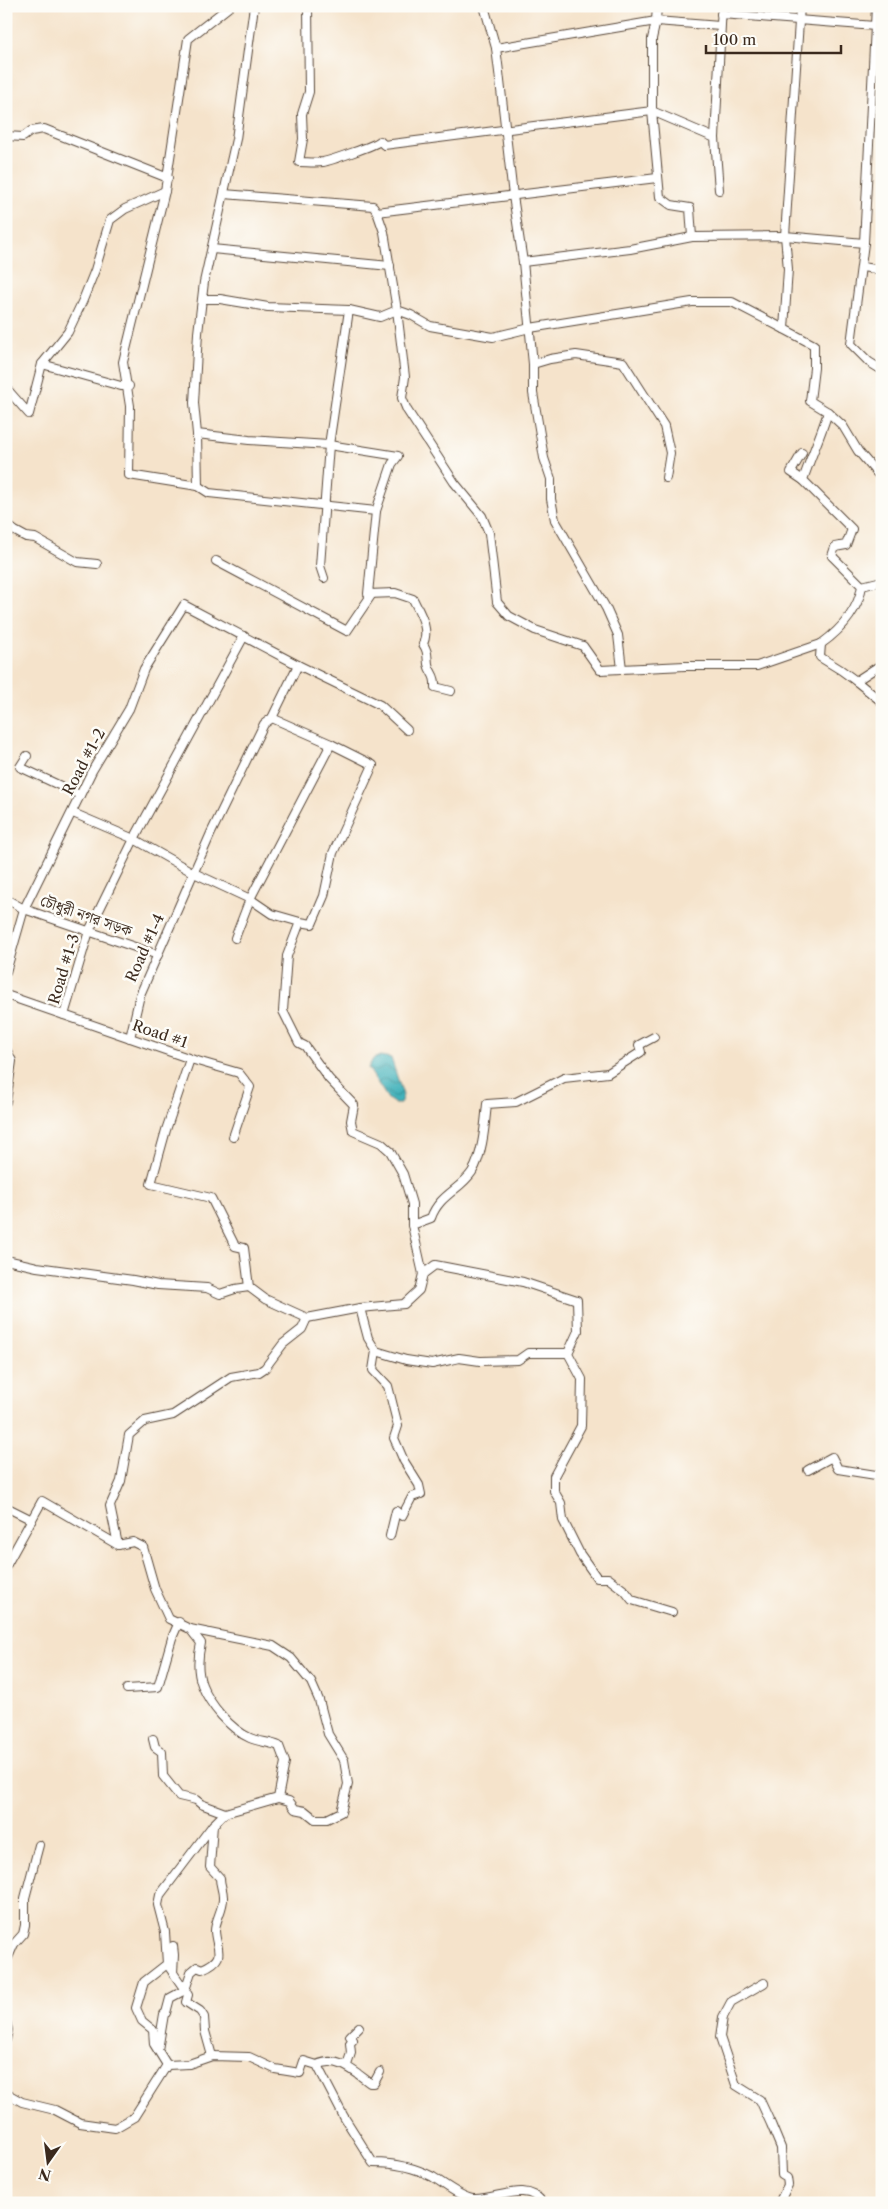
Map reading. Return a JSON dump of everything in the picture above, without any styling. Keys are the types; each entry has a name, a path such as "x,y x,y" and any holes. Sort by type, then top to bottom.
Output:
{"street":[{"path":"230,6 188,39 168,178 123,362 130,406 129,475 198,486 209,493 376,511"},
{"path":"198,486 197,434 194,403 198,333 204,299 204,282 236,139 254,6"},
{"path":"308,6 309,92 302,114 303,139 299,162 325,162 358,149 376,145 380,141 384,145 652,111 715,138"},
{"path":"484,6 496,48 507,128 513,196 524,262 533,364 533,394 544,458 551,479 551,499 555,520 606,608 618,635 622,669"},
{"path":"657,6 652,40 652,111 657,178 660,197 671,206 690,208 692,237"},
{"path":"784,329 788,269 784,236 800,6"},
{"path":"876,6 864,243 851,344 869,362 882,370"},
{"path":"719,190 715,138 721,10 799,20 875,26"},
{"path":"496,48 656,21 720,26"},
{"path":"6,136 23,136 32,131 44,129 168,178"},
{"path":"377,212 657,178"},
{"path":"6,388 29,414 42,364 68,332 95,270 110,220 125,209 165,191"},
{"path":"224,194 372,206 377,212 384,232 397,310 405,377 402,398 407,410 454,482 482,516 490,533 497,602 509,616 535,630 583,646 600,670 685,666 757,666 821,644 837,633 860,601 862,586"},
{"path":"524,262 630,249 692,237 784,236 864,243"},
{"path":"212,249 390,266"},
{"path":"862,267 882,270"},
{"path":"204,299 220,299 268,307 349,310 380,317 397,310 411,315 430,326 493,338 530,328 692,302 732,302 814,346 814,368 810,401 828,412 843,426 858,451 882,478"},
{"path":"324,578 320,566 329,445 349,310"},
{"path":"533,364 576,355 623,362 664,426 670,453 666,478"},
{"path":"42,364 128,386"},
{"path":"803,480 813,450 819,441 828,412"},
{"path":"197,434 249,440 329,445 398,456 392,464 376,511 368,594 395,593 413,599 424,623 426,637 423,644 428,652 428,665 436,677 435,687 451,691"},
{"path":"802,453 791,472 803,480 852,529 846,545 835,547 832,556 862,586"},
{"path":"6,524 15,532 26,537 35,538 77,562 97,564"},
{"path":"216,562 347,631 372,594"},
{"path":"862,586 882,581"},
{"name":"Road #1-2","path":"244,636 184,605 144,669 129,708 92,771 72,813 134,839 194,873 250,899 272,914 300,922"},
{"path":"244,636 380,705 407,730"},
{"name":"Road #1-3","path":"64,1015 89,931 134,839 244,636"},
{"path":"821,644 820,658 841,670 882,702"},
{"path":"856,682 882,664"},
{"name":"Road #1-4","path":"130,1038 140,995 211,833 264,724 272,718 298,665"},
{"path":"6,1260 37,1267 158,1285 207,1288 220,1294 249,1287 265,1299 307,1318 360,1308 404,1304 419,1290 423,1274 412,1225 412,1204 403,1174 390,1152 381,1143 353,1131 351,1121 354,1105 329,1079 305,1046 299,1043 284,1011 287,956 300,922 312,924 324,896 333,853 373,765 272,718"},
{"path":"235,938 250,899 331,744"},
{"path":"26,756 20,767 80,795"},
{"path":"6,972 24,909 72,813"},
{"name":"চৌধুরী নগর সড়ক","path":"6,899 24,909 158,955"},
{"name":"Road #1","path":"6,995 190,1059 239,1073 250,1087 233,1137"},
{"path":"412,1225 430,1218 435,1206 472,1172 482,1142 487,1104 516,1102 564,1078 608,1073 641,1052 639,1045 654,1037"},
{"path":"6,1049 12,1061 6,1102"},
{"path":"190,1059 166,1130 151,1184 211,1198 235,1246 244,1248 249,1287"},
{"path":"423,1274 435,1265 470,1270 522,1282 577,1300 578,1331 568,1353"},
{"path":"360,1308 368,1338 376,1351 373,1370 388,1386 398,1426 394,1438 404,1461 419,1485 421,1494 412,1497 402,1516 396,1511 390,1536"},
{"path":"118,1545 110,1506 121,1481 129,1435 145,1421 173,1415 231,1377 259,1372 265,1368 283,1344 302,1328 307,1318"},
{"path":"376,1351 432,1364 460,1358 480,1361 518,1360 528,1353 568,1353"},
{"path":"568,1353 582,1379 581,1426 554,1476 554,1491 561,1503 563,1520 580,1554 597,1578 608,1578 625,1591 632,1600 672,1612"},
{"path":"808,1470 832,1457 838,1469 882,1476"},
{"path":"7,1563 42,1501 118,1545 133,1542 143,1548 155,1589 169,1619 179,1622 190,1629 201,1643 198,1659 202,1684 221,1715 236,1730 252,1739 279,1746 285,1762 278,1798"},
{"path":"6,1506 32,1520"},
{"path":"127,1689 158,1687 172,1638 179,1622"},
{"path":"190,1629 274,1646 292,1658 311,1682 319,1700 328,1734 344,1760 348,1784 341,1812 327,1819 315,1819 305,1811 295,1809 289,1801 278,1798 225,1813 213,1825 160,1895 158,1905 166,1932 167,1964 188,1995 186,2002 200,2011 204,2017 205,2030 212,2056"},
{"path":"153,1739 155,1747 162,1752 163,1776 179,1796 196,1800 201,1804 225,1813"},
{"path":"170,1998 185,1990 191,1972 197,1968 202,1969 209,1966 216,1959 220,1949 215,1929 224,1896 220,1887 220,1878 210,1868 213,1825"},
{"path":"6,1962 14,1944 23,1934 25,1898 39,1845"},
{"path":"158,2050 164,2014 175,1988 173,1946"},
{"path":"167,1964 144,1982 136,2008 142,2022 153,2030 154,2044 167,2065"},
{"path":"764,1983 731,2002 723,2018 720,2037 736,2085 760,2100 778,2142 782,2175 787,2178 788,2185 779,2203"},
{"path":"6,2021 8,2030 6,2040"},
{"path":"347,2065 351,2053 350,2043 353,2040 350,2036 359,2027"},
{"path":"167,2065 189,2064 212,2056 249,2057 276,2069 300,2073 304,2061 317,2065 325,2061 347,2065 370,2083 374,2083 380,2072"},
{"path":"6,2093 22,2102 54,2110 80,2123 116,2128 134,2117 167,2065"},
{"path":"317,2065 344,2117 373,2163 409,2167 431,2176 472,2200 522,2191 539,2197 543,2203"},
{"path":"508,2193 509,2203"}],"water":[{"path":"380,1056 391,1058 403,1095 400,1104 395,1104 388,1099 368,1068 373,1059"}]}
